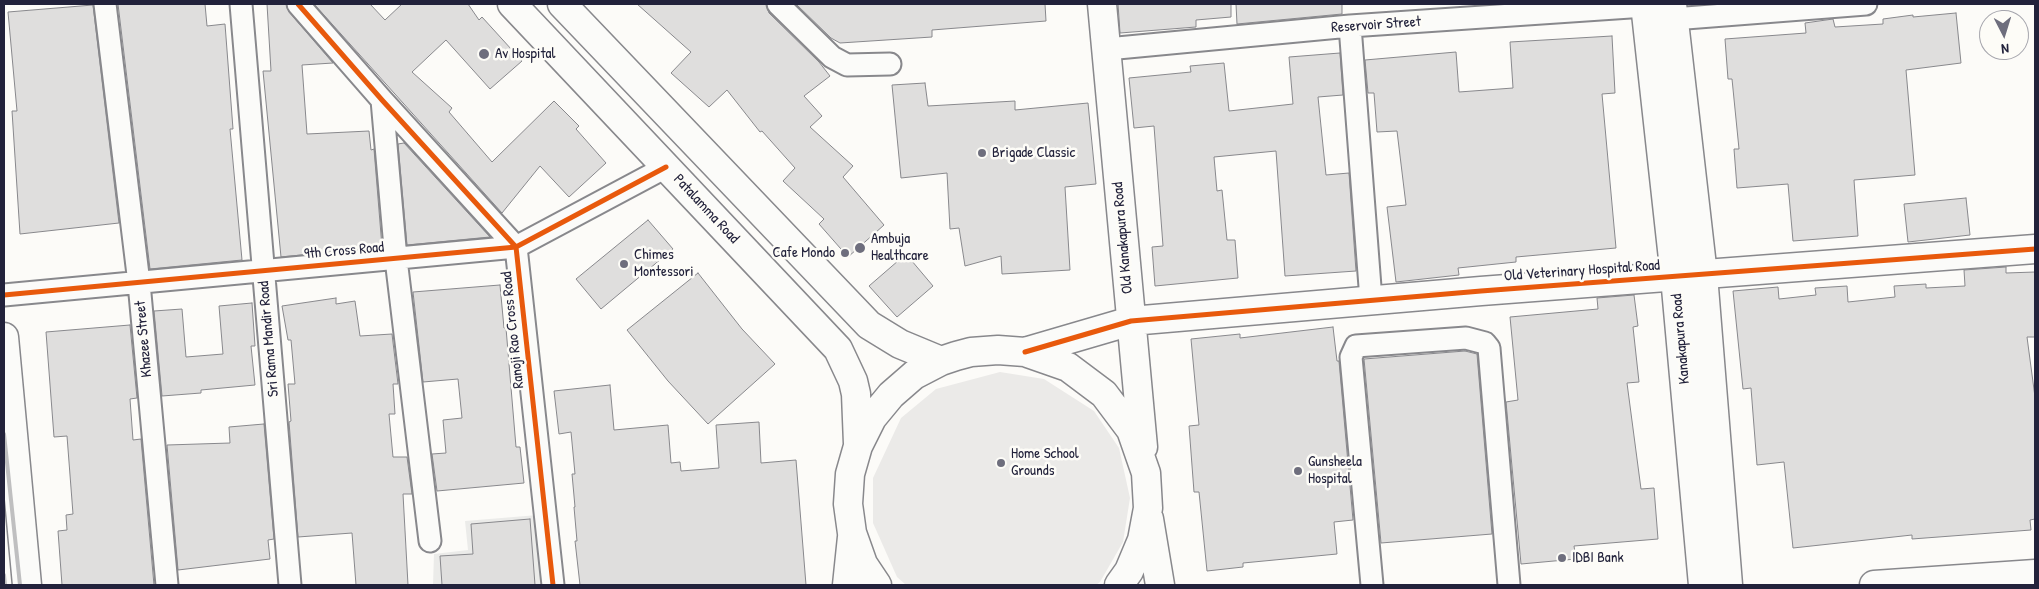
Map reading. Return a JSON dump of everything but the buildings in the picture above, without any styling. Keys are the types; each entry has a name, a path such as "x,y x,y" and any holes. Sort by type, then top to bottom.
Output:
{"main road":[{"name":"Patalamma Road","path":"512,4 838,349 853,381 856,394 858,446"},
{"path":"562,4 869,325 900,344 942,361"},
{"name":"Old Kanakapura Road","path":"1102,4 1146,473"},
{"name":"Kanakapura Road","path":"1659,8 1703,275 1728,585"},
{"name":"Kanakapura Road","path":"1659,8 1675,277 1703,585"},
{"name":"Old Veterinary Hospital Road","path":"1025,352 1131,321 1371,300 2035,249"},
{"path":"4,337 27,585"},
{"path":"877,585 863,564 852,533 848,504 850,474 858,446 872,418 891,394 914,375 942,361 970,352 998,350 1025,352 1068,367 1104,394 1131,430 1146,473 1148,508 1160,585"},
{"path":"1119,585 1129,571 1142,540 1148,508"},
{"path":"847,585 852,533"},
{"path":"1874,585 2035,574"}],"street":[{"name":"Khazee Street","path":"105,4 139,283 167,585"},
{"name":"Sri Rama Mandir Road","path":"241,4 290,585"},
{"path":"298,4 382,100 516,247"},
{"path":"778,4 832,57 839,61 847,65 890,64"},
{"name":"Reservoir Street","path":"1107,49 1350,26 1490,10 1866,4"},
{"path":"1350,26 1371,300"},
{"path":"382,100 396,259 430,541"},
{"name":"9th Cross Road","path":"4,295 516,247 666,167"},
{"name":"Ranoji Rao Cross Road","path":"516,247 553,585"},
{"path":"1372,585 1351,356 1356,346 1466,338 1485,342 1489,348 1509,585"}],"shaded area":[{"name":"Home School Grounds","path":"1000,372 1044,379 1094,411 1119,448 1130,498 1123,542 1100,582 1096,585 906,585 897,577 873,523 873,478 901,418 936,389"},
{"path":"538,515 544,585 433,585 434,554 468,550 465,521"}],"railway":[{"path":"4,434 20,585"},
{"path":"4,575 5,585"}],"cycle path":[{"path":"298,4 382,100 516,247 553,585"},
{"path":"4,295 516,247 666,167"},
{"path":"1025,352 1131,321 1481,291 2035,249"}],"place":[{"name":"Av Hospital","path":"484,54"},
{"name":"Brigade Classic","path":"982,153"},
{"name":"Ambuja Healthcare","path":"860,248"},
{"name":"Cafe Mondo","path":"845,253"},
{"name":"Chimes Montessori","path":"624,264"},
{"name":"Home School Grounds","path":"1001,463"},
{"name":"Gunsheela Hospital","path":"1298,471"},
{"name":"IDBI Bank","path":"1562,558"}]}
